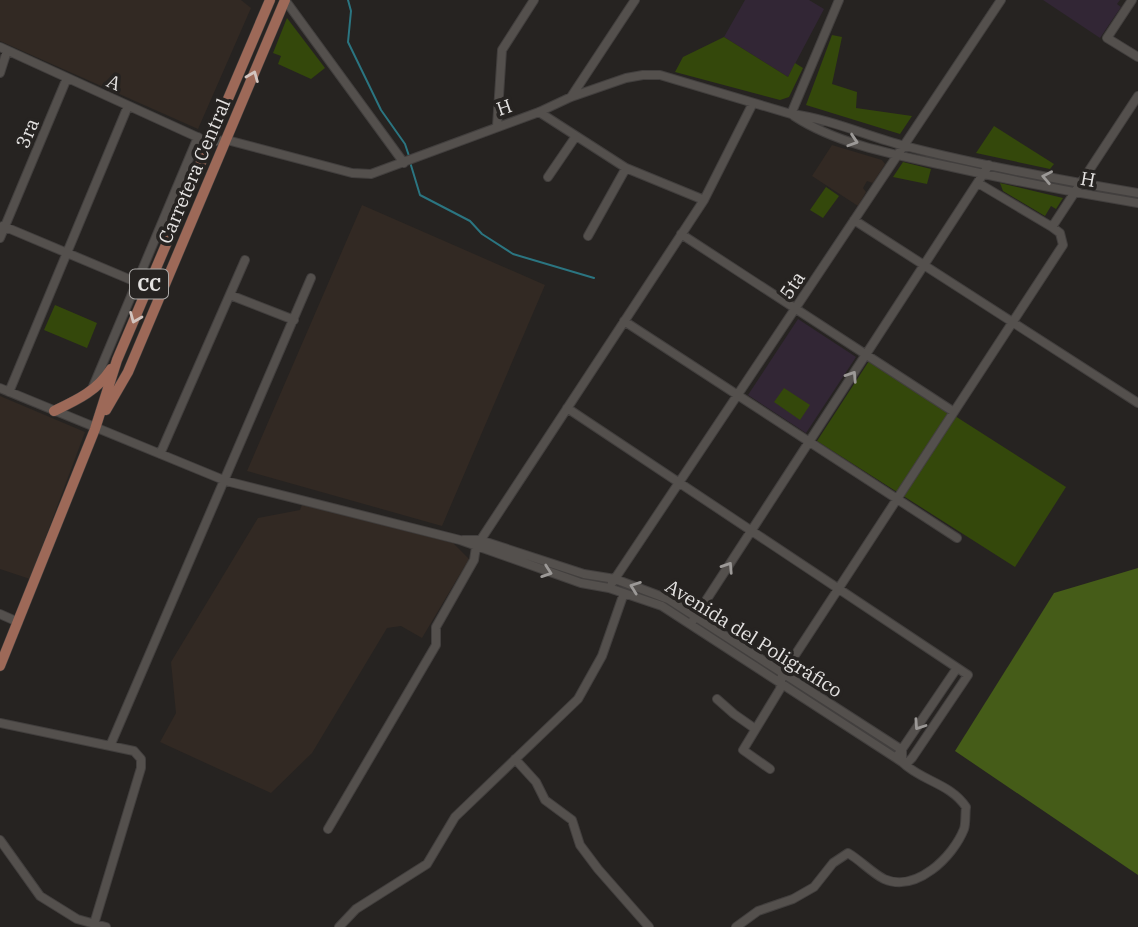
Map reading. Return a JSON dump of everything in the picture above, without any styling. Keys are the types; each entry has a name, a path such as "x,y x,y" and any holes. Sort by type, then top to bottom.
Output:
{"main road":[{"name":"Carretera Central","path":"0,666 95,429 117,360 203,140 270,0"},
{"name":"Carretera Central","path":"95,429 128,372 285,0"},
{"path":"54,411 90,393 104,380 117,360"}],"street":[{"path":"285,0 404,163"},
{"path":"497,126 502,50 534,0"},
{"path":"571,97 635,0"},
{"path":"791,114 839,0"},
{"name":"5ta","path":"609,588 1001,0"},
{"path":"1132,0 1107,38 1138,58"},
{"name":"A","path":"4,49 203,140"},
{"path":"0,73 4,49"},
{"name":"H","path":"227,140 352,173 371,174 626,78 660,75 791,114 812,117 904,146 1138,193"},
{"name":"3ra","path":"0,238 2,226 67,78"},
{"path":"1052,227 1138,96"},
{"path":"328,829 436,645 436,626 474,560 478,543 704,200 753,103"},
{"path":"4,390 67,253 128,106"},
{"path":"539,112 626,167 704,200"},
{"name":"H","path":"791,114 810,126 897,156 1074,193 1138,203"},
{"path":"548,177 576,136"},
{"path":"90,393 136,282 203,140 227,140"},
{"path":"692,621 989,165"},
{"path":"588,236 626,167"},
{"path":"770,769 743,750 754,728 774,699 782,679 838,589 1063,245 1060,233 1052,227 978,183"},
{"path":"854,220 1135,401 1138,390"},
{"path":"2,226 136,282"},
{"path":"681,234 954,412"},
{"path":"160,454 245,260"},
{"path":"110,746 311,278"},
{"path":"230,295 293,320"},
{"path":"624,321 957,538"},
{"name":"Avenida del Poligráfico","path":"4,390 226,481 478,543 584,574 615,579 668,598 692,621"},
{"path":"567,408 968,675 908,762 900,757 957,668"},
{"name":"Avenida del Poligráfico","path":"478,543 580,583 609,588 662,606 692,621 900,757 917,775 950,790 960,798 965,807 964,828 948,854 927,873 906,883 884,879 848,853 833,863 814,887 793,899 758,911 736,927"},
{"path":"339,927 356,909 427,864 455,817 578,699 602,656 624,593"},
{"path":"0,614 18,621"},
{"path":"717,699 754,728"},
{"path":"0,723 134,751 141,759 141,768 94,924"},
{"path":"515,759 536,782 545,800 572,821 580,845 649,927"},
{"path":"0,840 40,896 75,923 106,927"}],"shaded area":[{"path":"0,0 241,0 251,8 198,129 0,41"},
{"path":"745,0 809,0 824,9 788,77 724,37"},
{"path":"1043,0 1120,0 1117,4 1121,7 1100,38"},
{"path":"832,145 882,160 885,164 873,183 867,181 863,188 866,192 858,206 812,176"},
{"path":"362,205 545,285 442,526 247,471"},
{"path":"798,319 856,357 806,433 748,395"},
{"path":"0,396 85,432 30,579 0,569"},
{"path":"302,505 453,543 469,559 422,638 401,626 387,628 312,753 271,793 160,742 176,713 171,662 258,518 300,510"}],"green space":[{"path":"287,18 325,68 311,79 278,64 281,56 273,53"},
{"path":"832,35 842,37 832,84 857,92 856,108 912,116 900,134 806,105"},
{"path":"724,37 788,77 795,63 803,68 789,97 780,100 675,72 683,57"},
{"path":"994,126 1054,164 1050,169 976,153"},
{"path":"903,162 931,169 927,184 893,177"},
{"path":"1000,183 1063,198 1056,209 1051,206 1045,216 1003,191"},
{"path":"826,187 839,196 823,218 810,210"},
{"path":"55,305 97,323 87,348 44,330"},
{"path":"869,361 1066,487 1015,567 817,441"},
{"path":"784,388 810,405 800,420 774,402"},
{"path":"1138,568 1138,875 955,751 1054,593"}],"waterway":[{"path":"348,0 351,11 348,42 381,110 405,144 409,156"},
{"path":"410,162 420,195 470,221 482,234 513,254 594,278"}]}
